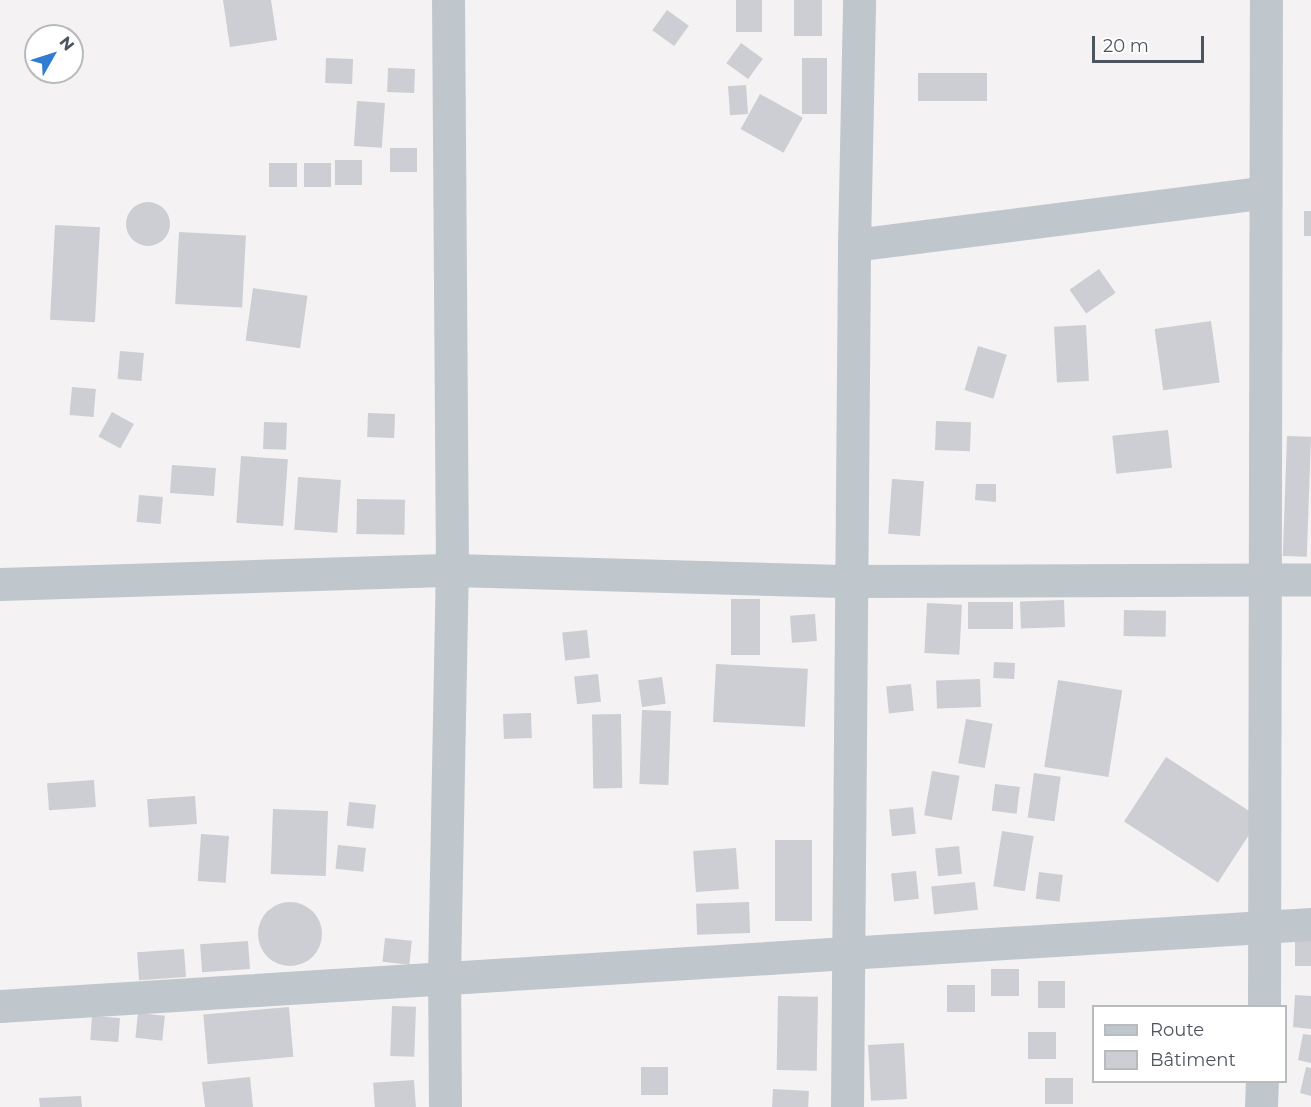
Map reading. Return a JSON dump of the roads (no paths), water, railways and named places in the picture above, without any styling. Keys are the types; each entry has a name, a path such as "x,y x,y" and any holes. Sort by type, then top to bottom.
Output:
{"street":[{"path":"445,1107 444,978 452,570 448,0"},
{"path":"847,1107 854,245 859,0"},
{"path":"1264,1005 1266,927 1264,580 1266,0"},
{"path":"854,245 1265,192"},
{"path":"0,584 452,570 851,580 1311,579"},
{"path":"0,1006 1311,924"},
{"path":"1262,1083 1262,1107"}]}
